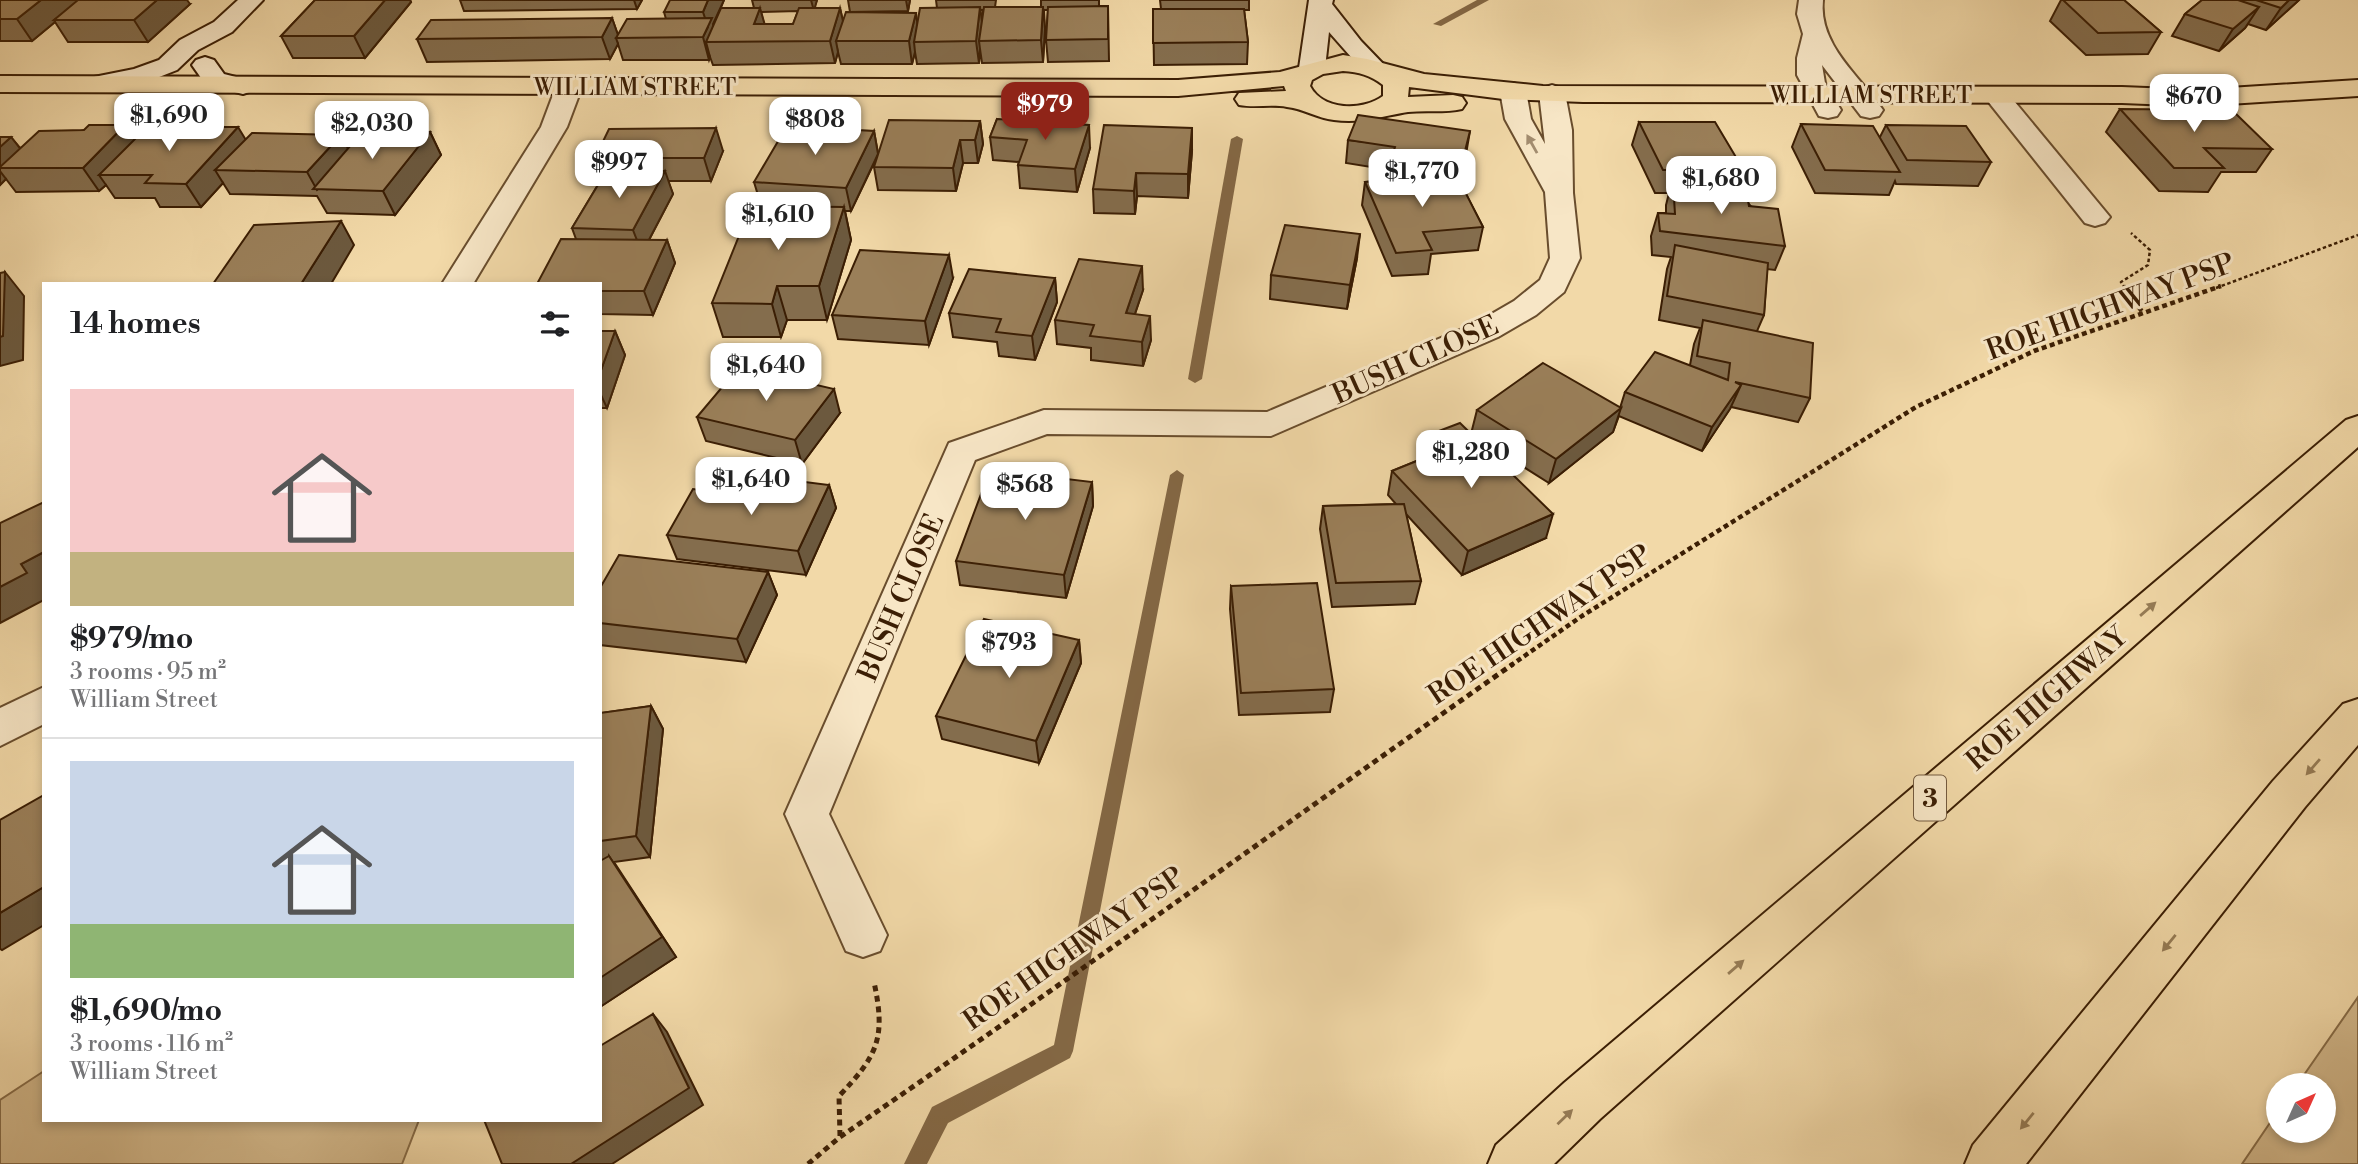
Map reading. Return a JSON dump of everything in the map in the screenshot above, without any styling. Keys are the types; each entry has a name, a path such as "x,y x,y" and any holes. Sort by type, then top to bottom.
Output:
{"main road":[{"name":"WILLIAM STREET","path":"0,100 91,93 159,82 334,86 411,94 523,96 1178,88 1283,79 1311,69 1343,63 1429,85 1514,98 1553,100 2001,103 2197,98 2358,88"},
{"path":"1306,103 1296,87 1297,79 1311,69"},
{"path":"1380,71 1397,86 1397,94 1384,108"},
{"path":"159,82 155,96 317,94 387,104"},
{"name":"WILLIAM STREET","path":"0,84 91,93 387,104 566,95 1216,103 1283,98 1344,114 1433,102 1514,98"},
{"name":"WILLIAM STREET","path":"2001,103 2210,112 2358,108"},
{"name":"ROE HIGHWAY","path":"1516,1164 1582,1101 2358,428"},
{"path":"1992,1164 2289,794 2358,716"}],"street":[{"path":"159,82 189,45 223,27 250,0"},
{"path":"1811,0 1808,9 1814,36 1865,102"},
{"path":"1311,69 1322,3"},
{"path":"1322,3 1352,46 1380,71"},
{"path":"159,82 188,77 205,65 222,45 223,27"},
{"path":"1814,36 1807,58 1810,76 1824,103"},
{"path":"205,65 213,80 243,86"},
{"path":"458,282 554,127 566,95"},
{"name":"BUSH CLOSE","path":"1514,98 1518,119 1559,193"},
{"name":"BUSH CLOSE","path":"863,935 807,814 961,452 1044,422 1271,424 1487,330 1525,308 1553,285 1565,258 1559,193 1559,130 1553,100"},
{"path":"2001,103 2095,217"},
{"path":"0,727 42,705"}],"path":[{"path":"2095,217 2133,233 2150,250 2148,265 2121,282 2143,313"},
{"name":"ROE HIGHWAY PSP","path":"808,1164 840,1136 1049,994 1158,913 1582,616 1916,407 2034,351 2302,258 2358,235"},
{"path":"840,1136 839,1096 869,1065 882,1038 882,1013 863,935"}],"shaded area":[{"path":"2358,997 2358,1164 2242,1164 2266,1129 2266,1143 2336,1143 2336,1073 2305,1073"},
{"path":"42,1072 42,1122 418,1122 402,1164 0,1164 0,1100"}],"building":[{"path":"0,0 41,0 17,19 0,19"},
{"path":"78,0 157,0 134,20 54,20"},
{"path":"315,0 385,0 354,36 281,36"},
{"path":"670,0 708,0 703,12 664,12"},
{"path":"2063,0 2124,0 2161,32 2098,33"},
{"path":"2202,0 2238,0 2259,7 2233,29 2185,14"},
{"path":"2256,0 2289,0 2281,8"},
{"path":"1108,6 1108,39 1046,40 1048,7"},
{"path":"980,7 976,41 914,42 920,8"},
{"path":"984,7 1043,7 1041,40 979,41"},
{"path":"721,8 760,8 754,24 793,24 799,8 840,8 830,41 706,42"},
{"path":"1153,9 1244,9 1248,42 1153,43"},
{"path":"846,12 916,13 909,41 836,41"},
{"path":"612,18 602,37 417,39 431,20"},
{"path":"712,18 703,37 616,38 627,19"},
{"path":"2120,109 2232,110 2272,149 2204,148 2224,168 2174,168"},
{"path":"1358,115 1470,131 1462,163 1393,153 1395,147 1348,140"},
{"path":"997,119 1089,125 1075,169 1018,165 1027,140 990,137"},
{"path":"889,120 980,121 975,140 960,140 953,168 874,167"},
{"path":"1639,122 1715,122 1743,169 1663,170"},
{"path":"1801,124 1873,126 1900,172 1825,170"},
{"path":"89,125 125,125 83,168 0,168 39,131 84,130"},
{"path":"1104,125 1192,128 1188,174 1136,173 1134,191 1093,189"},
{"path":"1886,125 1966,126 1991,162 1907,160"},
{"path":"787,126 874,131 846,188 754,182"},
{"path":"147,127 238,127 186,184 145,183 152,175 99,175"},
{"path":"716,128 704,158 595,158 609,129"},
{"path":"363,131 430,132 383,191 313,189"},
{"path":"252,133 341,135 307,172 215,170"},
{"path":"0,137 11,137 0,147"},
{"path":"607,170 665,171 633,230 572,228"},
{"path":"1456,174 1483,227 1423,232 1432,250 1396,253 1365,182"},
{"path":"1673,182 1746,190 1749,206 1778,209 1785,246 1660,231 1658,213 1675,214"},
{"path":"751,206 844,207 819,286 777,286 772,304 712,303"},
{"path":"341,221 302,282 214,282 254,225"},
{"path":"1285,225 1360,234 1350,285 1271,275"},
{"path":"561,239 667,240 644,291 602,291 602,282 538,282"},
{"path":"1675,245 1768,263 1764,315 1667,296"},
{"path":"860,250 949,255 925,321 832,315"},
{"path":"1079,259 1142,266 1126,313 1150,316 1142,342 1090,336 1094,325 1055,320"},
{"path":"969,269 1055,278 1032,336 996,332 1001,319 949,313"},
{"path":"5,272 3,336 0,337 0,273"},
{"path":"1703,320 1813,343 1810,398 1735,382 1741,385 1712,427 1625,392 1655,352 1728,380 1730,363 1697,356"},
{"path":"602,331 615,331 602,367"},
{"path":"1543,363 1621,408 1556,459 1477,410"},
{"path":"739,367 834,389 795,440 697,417"},
{"path":"1460,423 1553,514 1468,551 1392,471 1444,450 1428,435"},
{"path":"990,470 1092,482 1064,575 956,561"},
{"path":"789,480 829,485 798,551 667,535 693,489 779,500"},
{"path":"42,503 42,553 21,564 27,573 0,587 0,523"},
{"path":"1404,504 1421,581 1336,583 1323,506"},
{"path":"619,555 768,572 737,639 602,623 602,585"},
{"path":"1317,583 1334,689 1241,693 1231,586"},
{"path":"984,619 1079,640 1036,741 936,716"},
{"path":"651,706 636,836 602,841 602,713"},
{"path":"42,796 42,888 0,913 0,820"},
{"path":"609,856 662,937 602,977 602,860"},
{"path":"653,1014 689,1088 571,1164 502,1164 485,1122 602,1122 602,1045"}],"waterway":[{"path":"1438,24 1484,0"},
{"path":"1195,379 1237,139"},
{"path":"915,1164 940,1115 1063,1051 1177,475"}]}
